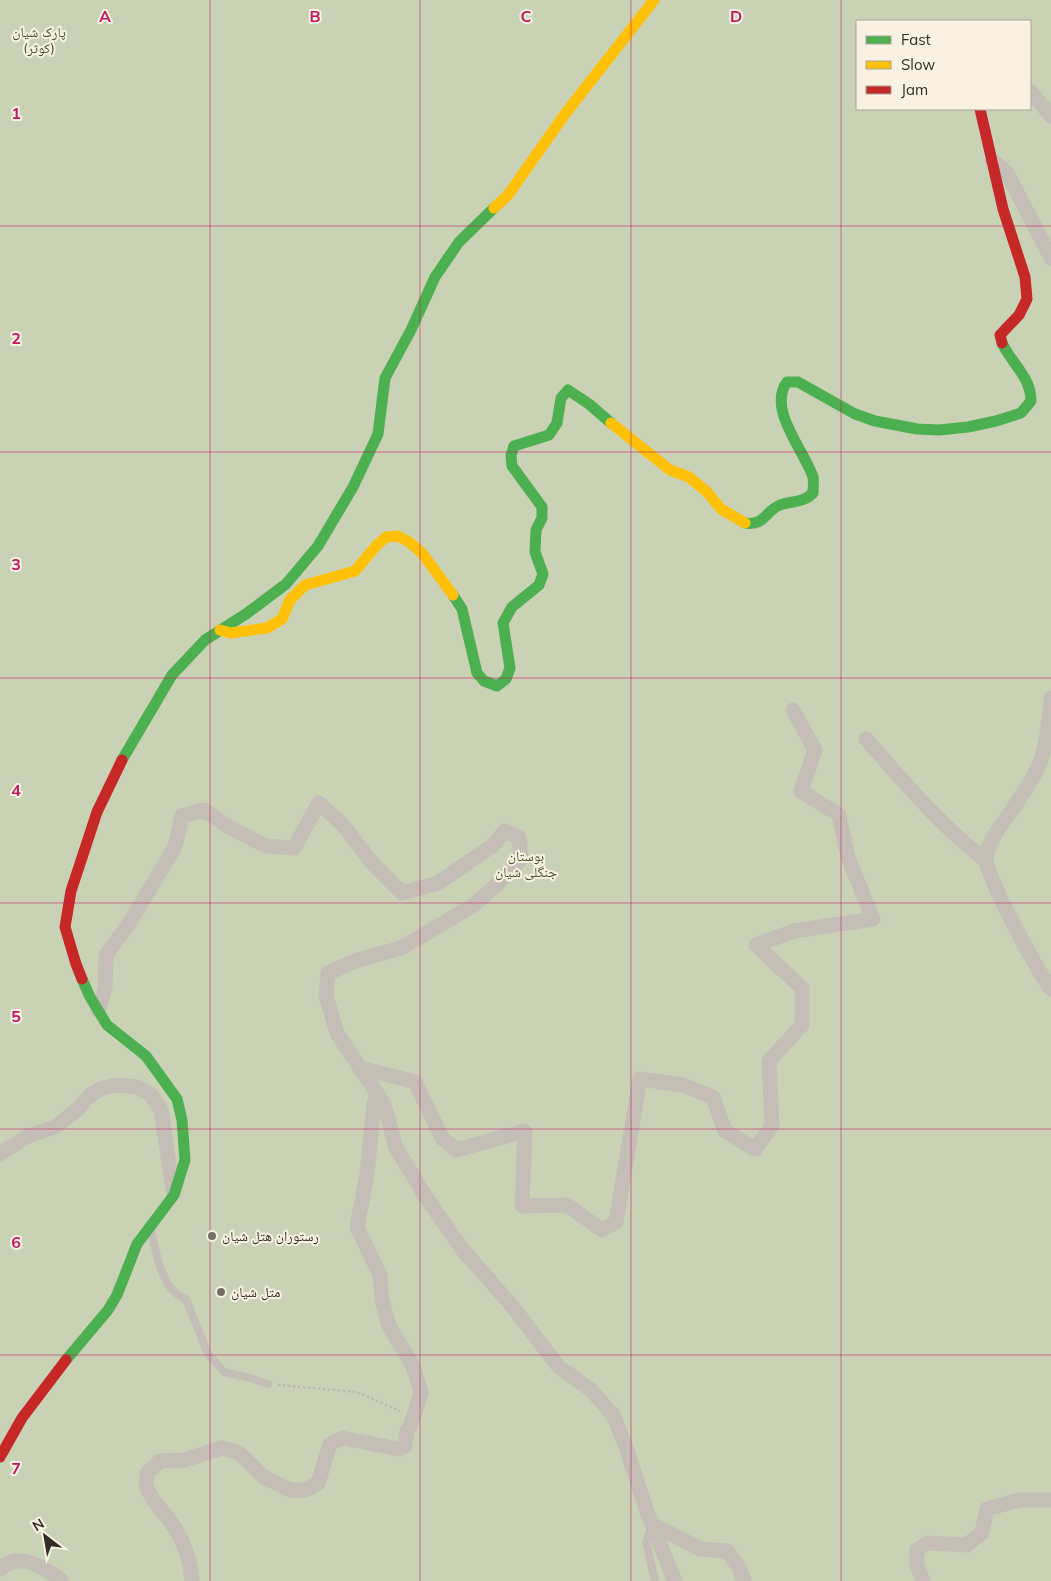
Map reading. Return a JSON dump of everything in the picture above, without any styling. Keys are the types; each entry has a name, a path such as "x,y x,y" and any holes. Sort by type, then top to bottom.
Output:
{"street":[{"path":"0,1457 10,1436 28,1409 108,1310 117,1295 137,1244 174,1195 185,1160 182,1120 177,1099 146,1056 107,1025 90,997 76,964 65,926 71,891 96,812 117,768 172,675 204,640 246,614 286,584 318,546 353,486 378,434 385,378 411,330 435,277 459,242 508,195 566,114 654,0"},
{"path":"1031,92 1051,116"},
{"path":"220,630 231,633 267,628 282,619 290,600 306,585 355,571 386,537 398,536 422,552 448,587 462,609 478,672 484,681 497,686 506,679 510,668 502,623 512,607 539,585 543,574 535,552 536,530 542,518 542,507 512,466 511,455 514,446 549,435 557,423 561,398 568,390 589,404 670,470 689,477 707,492 721,509 742,522 754,524 777,506 806,500 813,493 813,478 794,440 781,405 781,390 787,382 798,382 855,414 875,421 917,429 939,430 968,427 1021,413 1031,401 1029,386 1007,356 1000,335 1019,315 1026,299 1025,277 1003,209 980,110"},
{"path":"992,160 1007,172 1051,258"},
{"path":"1051,698 1048,727 1039,764 1021,798 992,838 986,860 990,874 1028,952 1051,989"},
{"path":"361,1068 415,1082 442,1138 456,1150 525,1131 522,1206 567,1205 602,1230 616,1222 640,1080 682,1085 713,1098 725,1131 755,1149 772,1126 769,1061 802,1025 802,988 756,945 794,931 873,920 848,857 839,815 801,791 815,750 793,710"},
{"path":"866,739 918,799 960,840 986,860"},
{"path":"98,1010 105,989 106,955 130,922 175,847 182,816 204,810 230,827 266,846 294,848 319,802 344,825 373,864 402,893 438,883 492,846 505,831 519,838 521,859 505,877 474,905 401,948 358,960 328,973 326,996 337,1033 384,1104 396,1148 426,1197 462,1249 512,1306 558,1366 591,1390 613,1415 625,1444 652,1524 675,1581"},
{"path":"0,1154 28,1136 55,1127 78,1109 89,1096 102,1088 118,1085 137,1088 151,1095 161,1110 174,1195"},
{"path":"192,1581 192,1572 183,1544 176,1530 152,1497 146,1484 147,1472 160,1461 184,1460 222,1448 239,1453 264,1477 275,1484 290,1490 306,1490 318,1483 330,1444 342,1438 399,1449 405,1446 407,1430 410,1427 421,1393 412,1364 389,1326 382,1300 380,1275 357,1227 367,1174 374,1103 377,1093"},
{"path":"923,1581 917,1566 917,1550 928,1543 967,1545 982,1532 987,1509 1019,1500 1051,1500"},
{"path":"652,1524 700,1548 727,1551 740,1569 744,1581"},
{"path":"0,1569 3,1566 20,1560 37,1565 62,1581"}],"lane":[{"path":"150,1227 166,1283 178,1297 186,1299 208,1354 224,1372 268,1384"},
{"path":"652,1524 646,1542 655,1581"}],"path":[{"path":"268,1384 357,1392 392,1407"}],"green space":[{"name":"بوستان جنگلی شیان","path":"0,0 1051,0 1051,1581 0,1581"}],"traffic: fast":[{"path":"122,760 172,675 205,640 246,614 286,584 318,546 353,487 378,434 385,378 411,330 435,277 459,242 494,208"},
{"path":"745,523 757,522 780,505 801,500 813,493 813,477 784,417 781,404 782,393 787,382 798,382 855,414 875,421 917,429 939,430 968,427 1021,413 1031,401 1028,385 1002,343"},
{"path":"453,595 462,609 477,673 484,681 497,686 506,679 510,668 503,623 512,607 539,585 543,574 535,552 536,530 542,518 542,507 512,466 511,455 514,446 549,435 557,423 561,398 568,390 589,404 611,423"},
{"path":"66,1360 108,1310 117,1295 137,1244 174,1195 185,1160 182,1120 177,1099 146,1056 107,1025 90,997 82,979"}],"traffic: slow":[{"path":"494,208 508,195 565,114 654,0"},
{"path":"611,423 670,470 689,477 707,492 721,509 745,523"},
{"path":"220,630 231,633 267,628 282,619 290,600 305,585 355,571 386,537 398,536 422,553 453,595"}],"traffic: jam":[{"path":"980,110 1003,209 1025,277 1027,299 1019,315 1000,335 1002,343"},
{"path":"82,979 65,927 71,891 97,812 122,760"},
{"path":"0,1457 22,1418 66,1360"}],"place":[{"name":"رستوران هتل شیان","path":"212,1236"},
{"name":"متل شیان","path":"221,1292"}],"park label":[{"name":"پارک شیان (کوثر)","path":"39,40"}]}
